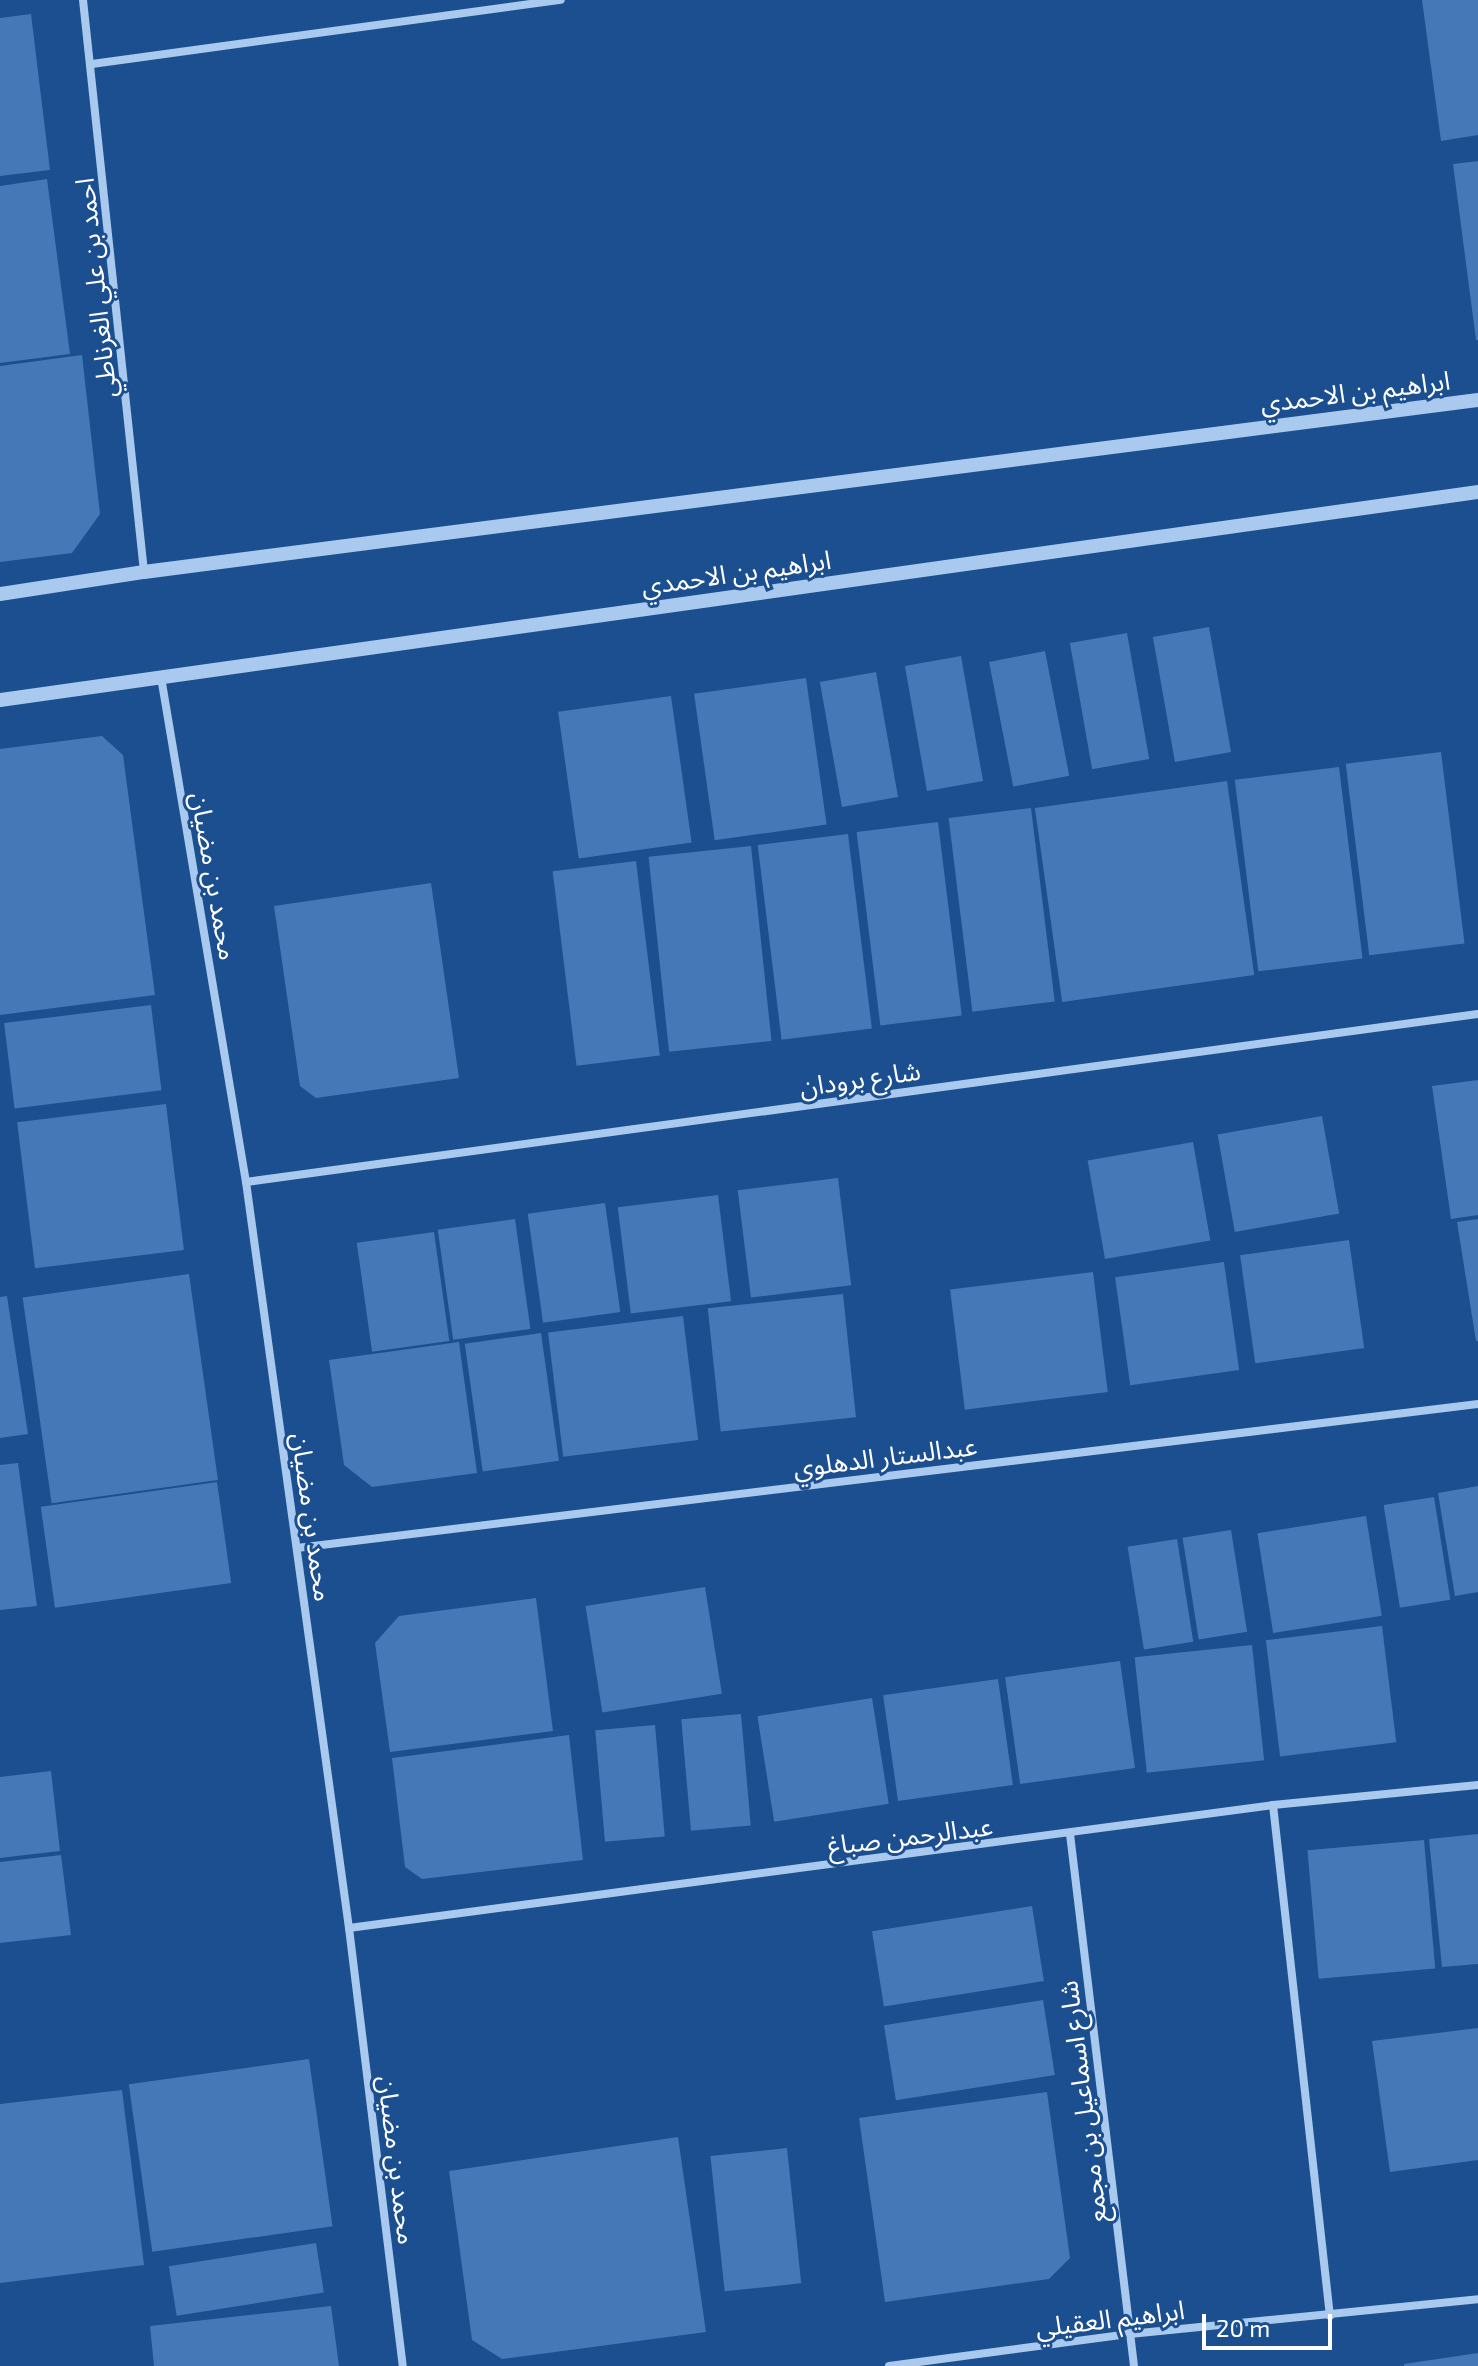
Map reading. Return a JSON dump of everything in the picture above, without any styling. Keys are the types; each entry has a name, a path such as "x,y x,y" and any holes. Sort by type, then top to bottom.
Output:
{"street":[{"name":"احمد بن علي الغرناطي","path":"83,0 144,572"},
{"path":"92,64 561,0"},
{"name":"ابراهيم بن الاحمدي","path":"0,594 144,572 1478,400"},
{"name":"ابراهيم بن الاحمدي","path":"0,700 1478,492"},
{"name":"محمد بن مضيان","path":"161,677 246,1182 349,1928 403,2366"},
{"name":"شارع برودان","path":"246,1182 1478,1014"},
{"name":"عبدالستار الدهلوي","path":"297,1548 1478,1404"},
{"name":"عبدالرحمن صباغ","path":"349,1928 1273,1805 1478,1785"},
{"path":"1273,1805 1330,2316"},
{"name":"شارع اسماعيل بن مجمع","path":"1070,1834 1134,2366"},
{"name":"ابراهيم العقيلي","path":"889,2366 1130,2334 1478,2299"}],"building":[{"path":"1422,0 1478,0 1478,135 1441,141"},
{"path":"31,14 50,170 0,176 0,18"},
{"path":"1478,161 1478,340 1476,340 1453,164"},
{"path":"47,179 70,354 0,363 0,186"},
{"path":"82,355 100,514 72,553 0,562 0,366"},
{"path":"1209,627 1231,752 1175,762 1153,637"},
{"path":"1127,633 1149,759 1092,769 1070,643"},
{"path":"1045,651 1069,776 1013,787 989,662"},
{"path":"961,656 983,781 927,791 905,666"},
{"path":"876,672 898,797 842,807 820,682"},
{"path":"806,678 827,825 715,840 694,694"},
{"path":"671,696 692,843 579,858 558,712"},
{"path":"102,736 123,755 155,995 0,1015 0,749"},
{"path":"1441,752 1465,944 1369,955 1346,764"},
{"path":"1339,767 1363,959 1258,971 1235,780"},
{"path":"1227,781 1254,975 1062,1002 1035,808"},
{"path":"1031,808 1055,1002 972,1012 949,818"},
{"path":"938,822 962,1016 880,1026 857,832"},
{"path":"848,834 872,1029 782,1040 758,845"},
{"path":"751,846 771,1041 669,1052 649,857"},
{"path":"636,861 660,1056 577,1066 553,871"},
{"path":"431,883 459,1078 316,1098 300,1086 274,906"},
{"path":"151,1005 161,1090 15,1108 4,1023"},
{"path":"1478,1080 1478,1215 1451,1219 1432,1086"},
{"path":"166,1104 184,1250 35,1268 17,1122"},
{"path":"1322,1116 1339,1213 1235,1232 1218,1134"},
{"path":"1193,1142 1210,1240 1105,1259 1088,1161"},
{"path":"838,1178 851,1285 751,1298 738,1190"},
{"path":"718,1195 731,1301 631,1314 618,1207"},
{"path":"605,1203 620,1312 543,1323 528,1214"},
{"path":"515,1219 530,1329 453,1340 438,1230"},
{"path":"1478,1219 1478,1341 1476,1341 1457,1222"},
{"path":"434,1232 449,1341 372,1352 357,1243"},
{"path":"1349,1240 1364,1348 1255,1363 1240,1255"},
{"path":"1224,1262 1239,1370 1130,1385 1115,1277"},
{"path":"1093,1272 1108,1392 965,1410 950,1290"},
{"path":"189,1274 218,1480 52,1503 23,1297"},
{"path":"843,1294 856,1417 721,1432 708,1308"},
{"path":"7,1296 28,1434 0,1438 0,1297"},
{"path":"683,1316 698,1440 563,1457 548,1333"},
{"path":"541,1333 559,1461 483,1471 465,1344"},
{"path":"459,1342 477,1473 372,1487 344,1465 329,1360"},
{"path":"18,1463 37,1606 0,1610 0,1465"},
{"path":"217,1482 231,1583 55,1608 41,1507"},
{"path":"1478,1486 1478,1592 1455,1596 1438,1493"},
{"path":"1434,1497 1450,1600 1400,1608 1384,1505"},
{"path":"1366,1516 1382,1616 1273,1633 1257,1533"},
{"path":"1231,1530 1247,1632 1199,1639 1183,1538"},
{"path":"1177,1539 1193,1642 1144,1650 1128,1547"},
{"path":"705,1587 722,1694 602,1713 585,1606"},
{"path":"536,1598 553,1731 390,1752 375,1643 399,1616"},
{"path":"1382,1626 1396,1742 1280,1756 1266,1640"},
{"path":"1252,1645 1264,1760 1147,1773 1135,1657"},
{"path":"1120,1661 1135,1768 1020,1784 1005,1677"},
{"path":"998,1679 1013,1785 898,1801 883,1695"},
{"path":"872,1698 889,1804 774,1822 757,1716"},
{"path":"741,1714 751,1826 691,1831 681,1719"},
{"path":"655,1725 665,1837 605,1842 595,1730"},
{"path":"569,1735 583,1860 422,1879 405,1867 392,1758"},
{"path":"51,1771 60,1851 0,1858 0,1777"},
{"path":"1478,1834 1478,1964 1442,1967 1429,1839"},
{"path":"1424,1840 1435,1969 1319,1979 1307,1850"},
{"path":"61,1855 71,1935 0,1943 0,1862"},
{"path":"1032,1906 1044,1981 884,2006 872,1931"},
{"path":"1043,2000 1055,2075 896,2100 884,2025"},
{"path":"1478,2028 1478,2160 1390,2172 1372,2041"},
{"path":"309,2059 333,2226 152,2252 129,2084"},
{"path":"122,2090 144,2265 0,2283 0,2104"},
{"path":"1047,2092 1070,2258 1049,2279 885,2302 859,2118"},
{"path":"678,2137 706,2332 502,2359 472,2340 449,2171"},
{"path":"787,2148 801,2283 725,2291 710,2156"},
{"path":"316,2243 324,2292 177,2316 169,2266"},
{"path":"331,2306 339,2366 154,2366 150,2326"},
{"path":"1478,2353 1478,2366 1404,2366 1404,2364"}]}
